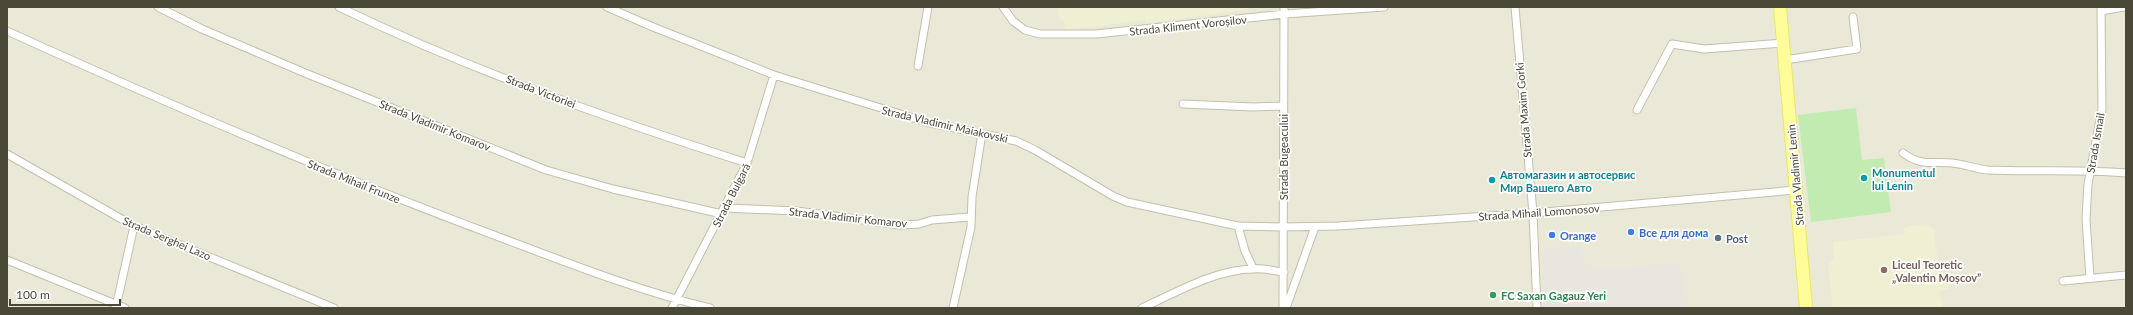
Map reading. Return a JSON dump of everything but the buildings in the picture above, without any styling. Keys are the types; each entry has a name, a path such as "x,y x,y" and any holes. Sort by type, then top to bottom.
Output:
{"main road":[{"name":"Strada Vladimir Lenin","path":"1780,7 1806,308"}],"street":[{"name":"Strada Vladimir Komarov","path":"158,7 202,29 305,73 546,170 613,189 723,211 797,211 900,224 919,224 932,220 970,217"},
{"name":"Strada Victoriei","path":"338,7 470,64 603,115 748,163"},
{"name":"Strada Vladimir Maiakovski","path":"607,7 653,28 774,75 896,114 926,122 1016,141 1035,150 1113,196 1127,202 1238,226 1282,227"},
{"path":"918,66 928,7"},
{"name":"Strada Kliment Voroșilov","path":"1003,7 1013,21 1025,30 1040,34 1096,34 1285,11 1384,7"},
{"name":"Strada Maxim Gorki","path":"1515,7 1532,213 1537,308"},
{"path":"2101,9 2124,7"},
{"name":"Strada Ismail","path":"2090,278 2086,218 2090,170 2102,109 2101,9"},
{"name":"Strada Bugeacului","path":"1285,11 1282,227 1285,308"},
{"path":"1785,60 1857,49 1853,17"},
{"name":"Strada Mihail Frunze","path":"7,30 102,75 386,195 620,283 676,300 710,308"},
{"path":"1637,110 1672,44 1704,49 1783,43"},
{"name":"Strada Bulgară","path":"672,308 748,163 774,75"},
{"path":"1183,104 1253,108 1283,106"},
{"path":"953,308 972,227 970,217 982,133"},
{"path":"1903,153 1916,162 1923,164 1952,163 1988,170 2090,170 2126,173"},
{"name":"Strada Serghei Lazo","path":"7,154 134,226 334,308"},
{"name":"Strada Mihail Lomonosov","path":"1282,227 1315,227 1532,213 1796,190"},
{"path":"116,306 134,226"},
{"path":"1238,226 1245,251 1253,268"},
{"name":"Strada Bugeacului","path":"1285,308 1315,227"},
{"path":"7,260 116,306 125,308"},
{"path":"1142,308 1157,304 1226,273 1253,268 1284,272"},
{"path":"2063,281 2126,275"}],"shaded area":[{"path":"7,7 2126,7 2126,308 7,308"},
{"path":"1058,7 1250,7 1247,10 1147,23 1145,20 1065,30 1064,19 1060,20"},
{"name":"Liceul Teoretic „Valentin Moșcov”","path":"1926,224 1935,230 1934,234 1940,278 1947,277 1949,289 1939,291 1943,308 1833,308 1828,264 1834,258 1833,242 1905,234 1904,228"},
{"path":"1581,246 1583,263 1600,268 1679,264 1688,308 1544,308 1542,249"}],"green space":[{"path":"1856,108 1862,160 1884,158 1891,212 1811,222 1798,115"}],"place":[{"name":"Monumentul lui Lenin","path":"1864,178"},
{"name":"Автомагазин и автосервис Мир Вашего Авто","path":"1492,180"},
{"name":"Все для дома","path":"1631,232"},
{"name":"Orange","path":"1552,235"},
{"name":"Post","path":"1718,238"},
{"name":"Liceul Teoretic „Valentin Moșcov”","path":"1884,270"},
{"name":"FC Saxan Gagauz Yeri","path":"1493,295"}]}
